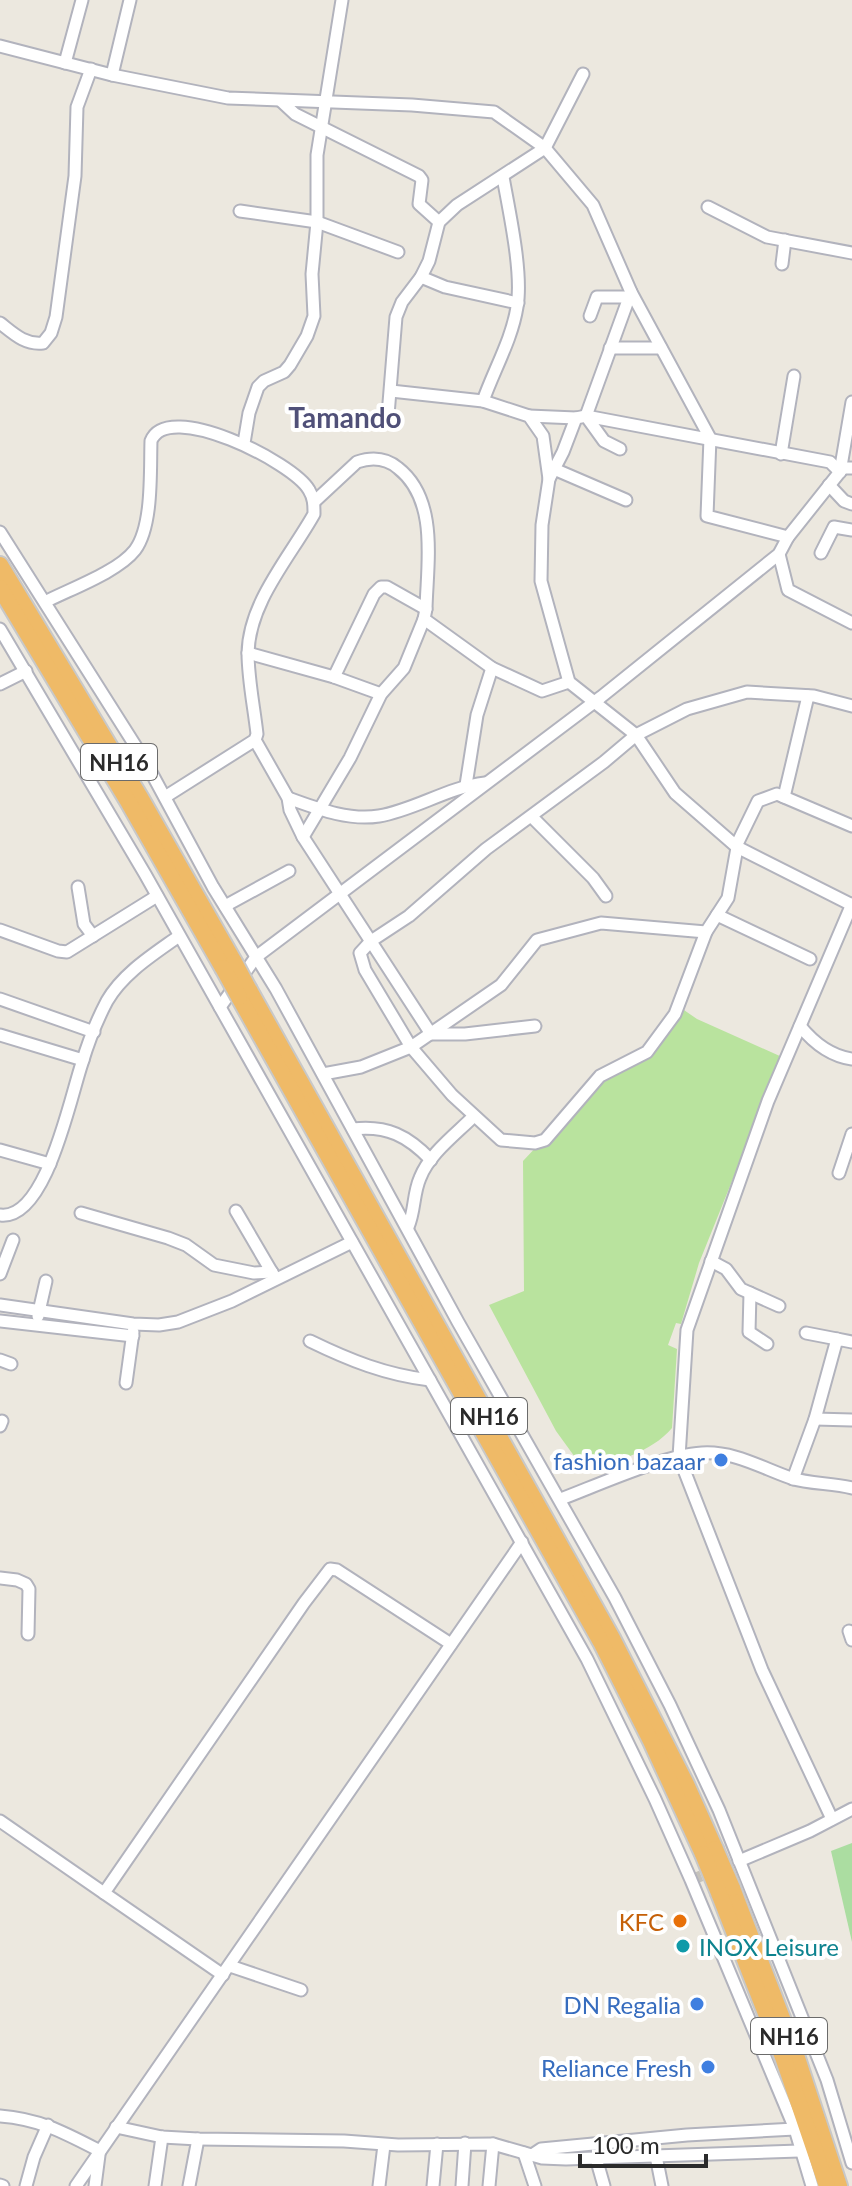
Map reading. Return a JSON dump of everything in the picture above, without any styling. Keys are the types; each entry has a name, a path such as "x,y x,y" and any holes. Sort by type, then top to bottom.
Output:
{"highway":[{"name":"NH16","path":"0,565 141,799 228,965"},
{"name":"NH16","path":"0,588 244,993 601,1642 709,1852 795,2052 839,2186"},
{"name":"NH16","path":"726,1891 827,2186"}],"street":[{"path":"65,63 82,0"},
{"path":"112,75 130,0"},
{"path":"244,443 249,413 258,387 290,365 307,336 314,316 312,264 317,222 317,155 342,0"},
{"path":"0,47 112,75 228,98 494,112 545,148 593,205 630,294 710,438 707,516 788,537"},
{"path":"0,323 23,341 33,344 43,343 51,333 56,317 75,176 77,107 91,69"},
{"path":"388,415 396,317 429,261 439,222 457,205 545,148 583,74"},
{"path":"281,101 295,114 419,176 422,186 418,195 419,204 439,222"},
{"path":"483,401 518,303 514,242 503,177"},
{"path":"708,207 767,237 852,253"},
{"path":"240,211 317,222 398,252"},
{"path":"782,264 785,240"},
{"path":"421,277 445,287 518,303"},
{"path":"590,316 597,297 630,294"},
{"path":"630,294 581,417 552,474 542,525 541,581 569,682 636,735 675,793 737,847 852,904 768,1101 687,1330 679,1457 762,1670 832,1819"},
{"path":"610,348 661,348"},
{"path":"781,454 794,376"},
{"path":"391,391 483,401 529,416 581,417 710,438 830,462 840,472"},
{"path":"840,472 852,402"},
{"path":"529,416 543,436 552,474"},
{"path":"581,417 604,441 620,449"},
{"path":"45,602 123,561 137,547 147,516 154,433 169,426 220,435 244,443 302,480 314,502 314,514 271,583 258,612 248,653 257,734 255,740 165,797"},
{"path":"303,837 350,758 381,694 404,668 425,614 428,537 424,507 408,476 390,461 365,459 357,462 314,502"},
{"path":"220,1007 256,957 595,702 779,554 788,537 843,468 852,468"},
{"path":"552,474 626,500"},
{"path":"829,485 844,501 852,504"},
{"path":"821,553 834,527 852,530"},
{"path":"0,532 165,797 323,1074 458,1322 561,1499 670,1705 739,1861 827,2080 852,2163"},
{"path":"779,554 788,590 852,623"},
{"path":"334,677 374,594 381,587 387,587 492,668 542,691 569,682"},
{"path":"0,629 157,896 587,1659 655,1799 795,2129 799,2151 812,2186"},
{"path":"248,653 381,694"},
{"path":"466,785 477,715 492,668"},
{"path":"0,684 26,671"},
{"path":"852,694 852,706 808,696 747,692 687,709 636,735 486,849 409,916 371,941 360,953 361,960 411,1047 474,1116 501,1140 535,1143 545,1140 600,1076 647,1052 675,1014 706,932 728,898 737,847 758,801 777,794 852,826"},
{"path":"784,797 808,696"},
{"path":"255,740 288,798 290,810 303,837 431,1034"},
{"path":"288,798 321,809 364,817 380,816 466,785 485,783"},
{"path":"532,817 593,878 606,896"},
{"path":"225,906 289,871"},
{"path":"78,887 84,924 93,936"},
{"path":"0,930 67,952 157,896"},
{"path":"717,915 810,959"},
{"path":"323,1074 361,1067 411,1047 501,985 537,940 601,923 706,932"},
{"path":"0,1215 11,1216 19,1212 32,1198 50,1164 83,1060 108,1000 118,986 179,936"},
{"path":"0,999 94,1032"},
{"path":"431,1034 465,1034 535,1026"},
{"path":"800,1026 814,1043 852,1059"},
{"path":"0,1035 83,1060"},
{"path":"408,1227 418,1183 431,1160 474,1116"},
{"path":"353,1129 366,1127 395,1132 417,1146 431,1160"},
{"path":"839,1173 848,1157 852,1136"},
{"path":"0,1150 50,1164"},
{"path":"236,1211 274,1276"},
{"path":"81,1213 186,1245 214,1265 274,1276"},
{"path":"0,1274 13,1240"},
{"path":"0,1321 133,1330 178,1322 232,1301 274,1276 352,1242"},
{"path":"711,1261 724,1267 736,1285 779,1306"},
{"path":"37,1325 46,1281"},
{"path":"750,1293 749,1332 767,1344"},
{"path":"0,1305 133,1330"},
{"path":"126,1383 133,1330"},
{"path":"806,1333 852,1342"},
{"path":"793,1479 815,1419 837,1339"},
{"path":"310,1341 357,1363 408,1378 430,1380"},
{"path":"815,1419 852,1420"},
{"path":"561,1499 679,1457 702,1453 727,1455 762,1465 793,1479 852,1488"},
{"path":"76,2186 522,1542"},
{"path":"104,1893 330,1569 345,1574 451,1644"},
{"path":"0,1578 17,1580 29,1589 28,1634"},
{"path":"739,1861 852,1809"},
{"path":"0,1821 104,1893 226,1971 301,1990"},
{"path":"0,2116 32,2119 100,2151"},
{"path":"26,2186 48,2125"},
{"path":"116,2127 162,2137 198,2139 344,2141 384,2145 493,2144 542,2158 799,2151"},
{"path":"528,2154 541,2149 687,2135 795,2129"},
{"path":"155,2186 162,2137"},
{"path":"189,2186 198,2139"},
{"path":"462,2186 465,2143"},
{"path":"433,2186 437,2144"},
{"path":"489,2186 493,2144"},
{"path":"379,2186 384,2145"},
{"path":"95,2186 100,2151"},
{"path":"528,2154 535,2186"},
{"path":"656,2156 662,2186"},
{"path":"596,2158 604,2186"}],"green space":[{"path":"681,1008 697,1019 782,1057 699,1263 681,1324 676,1323 668,1345 677,1349 672,1428 643,1450 585,1471 556,1431 489,1305 524,1291 523,1161 602,1077 650,1052"},
{"path":"852,1843 852,1942 831,1851"}],"tunnel":[{"path":"691,1880 739,1861"}],"place":[{"name":"fashion bazaar","path":"721,1460"},
{"name":"KFC","path":"680,1921"},
{"name":"INOX Leisure","path":"683,1946"},
{"name":"DN Regalia","path":"697,2004"},
{"name":"Reliance Fresh","path":"708,2067"}],"district":[{"name":"Tamando","path":"345,417"}]}
